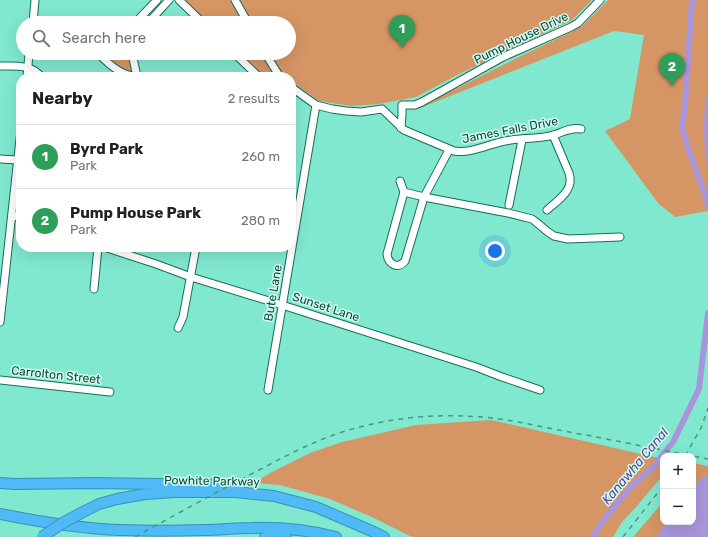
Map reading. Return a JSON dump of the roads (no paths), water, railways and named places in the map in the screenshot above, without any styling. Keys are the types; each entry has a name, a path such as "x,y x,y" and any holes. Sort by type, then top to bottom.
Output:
{"highway":[{"path":"0,483 225,485 274,496"},
{"name":"Powhite Parkway","path":"42,537 61,524 99,504 145,494 174,492 235,492 274,496 316,507 384,537"},
{"path":"0,514 39,522 85,528 120,530 279,528 302,530 336,537"},
{"path":"265,537 286,537"}],"street":[{"path":"34,16 35,0"},
{"path":"142,16 157,0"},
{"path":"154,16 169,0"},
{"path":"179,0 196,16"},
{"path":"235,0 244,16"},
{"name":"Pump House Drive","path":"401,128 402,105 415,105 422,102 503,57 571,27 578,23 600,0"},
{"path":"28,72 29,60"},
{"path":"105,60 122,72"},
{"path":"133,60 135,72"},
{"path":"241,60 254,72"},
{"path":"269,60 277,72"},
{"path":"0,66 28,67 36,72"},
{"path":"296,91 316,105"},
{"name":"James Falls Drive","path":"316,105 332,109 361,112 382,109 404,130 449,150 462,152 511,140 522,140 553,135 575,128 581,129"},
{"name":"Bute Lane","path":"296,223 316,105"},
{"path":"547,210 568,191 571,180 570,173 553,135"},
{"path":"509,205 522,140"},
{"path":"400,181 404,192 387,254 388,260 395,265 403,264 405,261 424,197 449,150"},
{"path":"0,159 16,160"},
{"path":"0,322 16,179"},
{"path":"404,192 532,219 554,236 568,239 620,237"},
{"path":"12,218 16,215"},
{"path":"12,218 16,219"},
{"path":"94,290 98,252"},
{"name":"Sunset Lane","path":"118,252 190,277 476,367 540,390"},
{"path":"178,328 183,317 195,252"},
{"name":"Bute Lane","path":"268,390 291,252"},
{"name":"Carrolton Street","path":"0,380 110,392"}],"waterway":[{"name":"Kanawha Canal","path":"692,0 682,128 708,206"},
{"path":"708,98 708,160"},
{"name":"Kanawha Canal","path":"593,537 602,522 631,487 653,467 673,442 699,389 708,313"}],"railway":[{"path":"687,453 701,428 708,408"},
{"path":"135,537 245,477 315,442 367,425 403,419 439,416 493,418 708,459"},
{"path":"623,537 661,489"}],"place":[{"name":"Byrd Park","path":"402,48"},
{"name":"Pump House Park","path":"672,86"}]}
